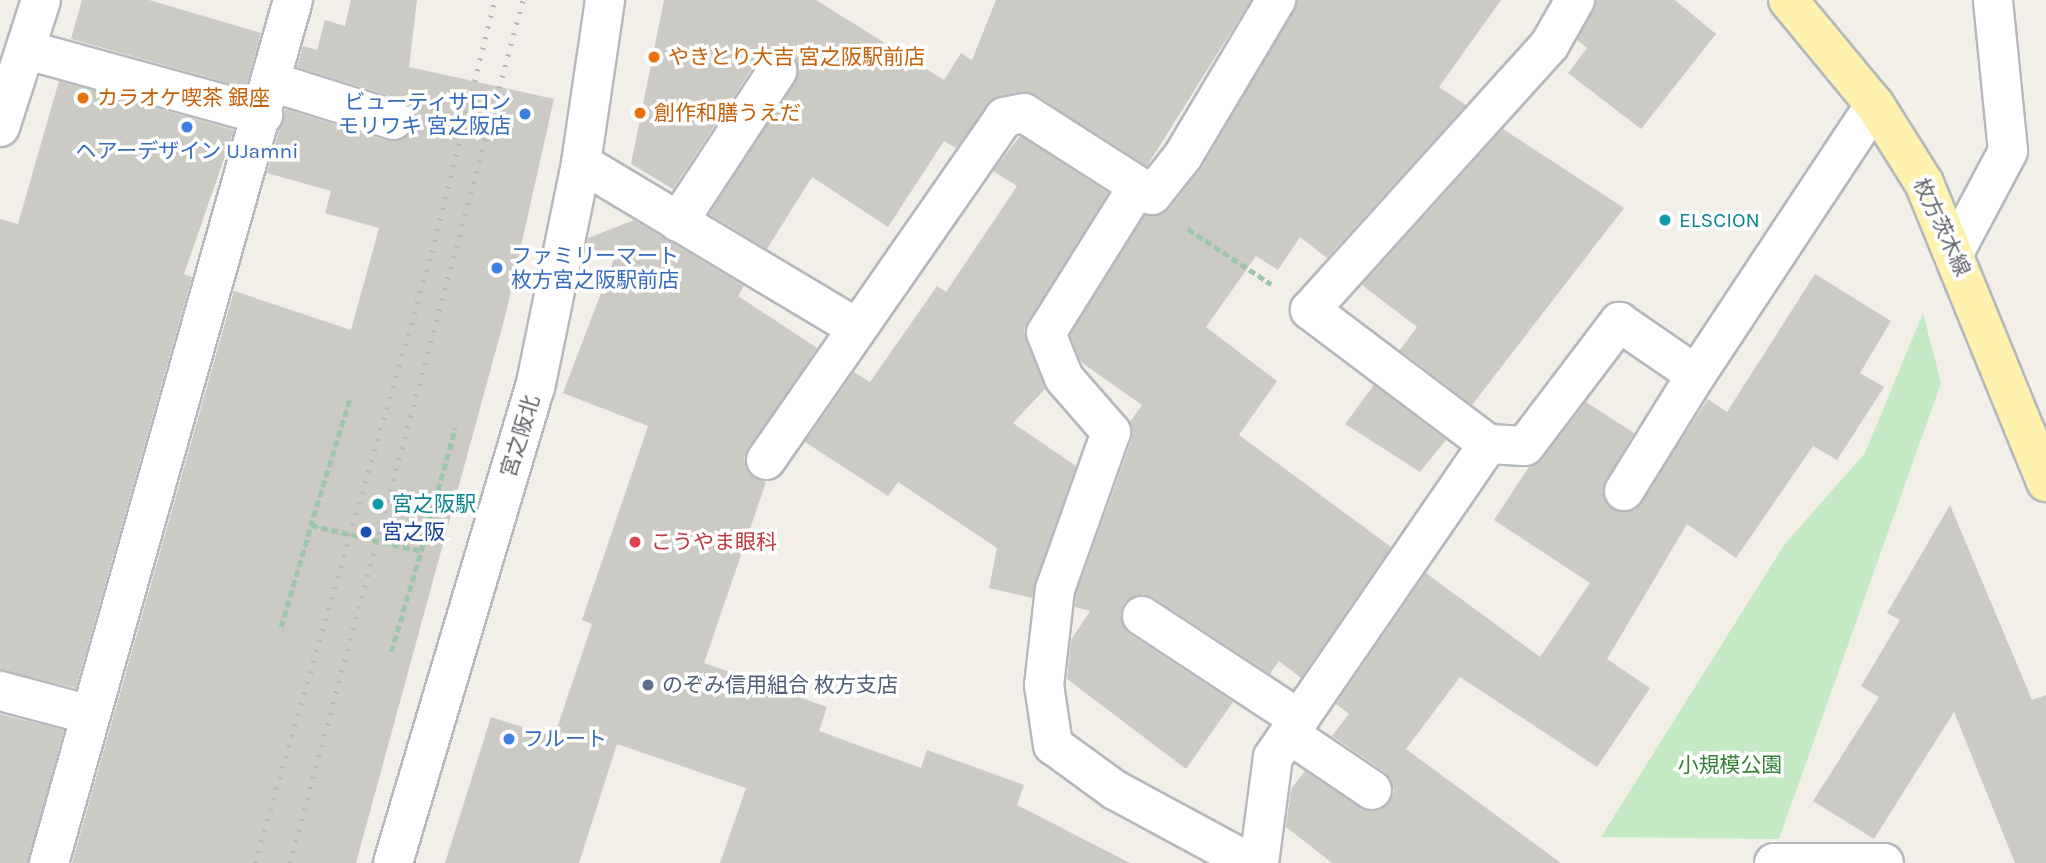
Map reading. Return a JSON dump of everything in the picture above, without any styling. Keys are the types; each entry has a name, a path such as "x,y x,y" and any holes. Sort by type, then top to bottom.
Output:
{"main road":[{"name":"枚方茨木線","path":"1788,0 1875,105 1956,249 2046,482"}],"street":[{"path":"0,127 27,50 40,0"},
{"path":"49,863 88,714 267,99 293,0"},
{"name":"宮之阪北","path":"394,863 535,388 581,163 605,0"},
{"path":"1250,863 1115,790 1053,745 1044,685 1055,589 1111,432 1065,378 1046,332 1145,190 1183,156 1276,0"},
{"path":"1575,0 1550,44 1310,310 1488,444 1525,446 1619,322 1696,375"},
{"path":"1956,249 2008,151 1993,0"},
{"path":"27,50 267,99 393,120"},
{"path":"678,222 778,71"},
{"path":"1624,491 1696,375 1875,105"},
{"path":"766,460 853,326 1004,117 1024,113 1145,190"},
{"path":"581,163 853,326"},
{"path":"1259,863 1273,757 1488,444"},
{"path":"1142,616 1294,727 1372,790"},
{"path":"0,691 88,714"},
{"path":"1774,863 1884,863"}],"path":[{"path":"1145,190 1154,207 1310,310"},
{"path":"281,627 351,400"},
{"path":"391,652 455,428"},
{"path":"311,525 421,551"}],"green space":[{"name":"小規模公園","path":"1923,313 1941,383 1779,839 1601,837 1784,545 1865,453"}],"building":[{"path":"82,0 149,0 261,33 246,88 71,39"},
{"path":"351,0 417,0 409,67 554,99 506,313 356,863 72,863 234,291 351,330 379,228 325,213 331,191 267,173 285,109 387,141 398,141 414,127 414,115 400,99 297,67 303,46 317,50 325,20 345,26"},
{"path":"664,0 816,0 944,80 961,53 972,60 996,0 1251,0 1147,166 1036,95 1000,96 956,148 944,141 888,227 812,177 767,249 709,214 795,83 797,62 779,49 759,58 673,189 631,164"},
{"path":"1298,0 1501,0 1439,87 1466,105 1327,258 1300,237 1278,270 1256,256 1206,327 1277,381 1239,435 1391,547 1301,678 1279,661 1270,674 1153,597 1143,594 1124,603 1120,615 1129,634 1233,702 1186,769 1067,679 1071,640 1090,611 1075,607 1076,594 1132,439 1130,422 1142,405 1081,362 1070,335 1145,215 1169,209 1202,167"},
{"path":"1597,0 1675,0 1716,34 1641,129 1568,73 1587,48 1577,40"},
{"path":"59,81 234,130 184,274 192,277 76,688 0,670 0,219 18,224"},
{"path":"1503,129 1624,208 1472,405 1400,350 1417,327 1362,285"},
{"path":"1020,136 1108,193 1024,330 1045,389 1013,423 1076,466 1032,598 989,588 997,548 898,482 888,496 805,442 854,372 870,382 937,286 946,292 1017,186 993,171"},
{"path":"634,220 744,286 738,296 817,348 744,458 753,478 766,482 704,663 827,707 819,731 921,768 927,750 1024,785 1017,805 1130,863 720,863 746,788 617,744 579,863 445,863 491,717 554,737 592,624 582,620 648,426 563,393 614,259 586,246 588,238"},
{"path":"1815,274 1891,321 1860,373 1884,387 1837,460 1813,446 1736,558 1687,524 1607,659 1650,688 1597,767 1460,677 1406,749 1561,863 1332,863 1286,827 1291,789 1305,771 1360,808 1381,810 1390,802 1394,791 1385,772 1332,736 1349,714 1336,704 1426,573 1540,657 1590,583 1494,520 1529,467 1542,459 1586,402 1634,433 1602,491 1613,510 1634,511 1708,399 1727,412"},
{"path":"1374,385 1446,440 1420,472 1345,424"},
{"path":"1950,505 2032,700 2046,695 2046,863 2015,863 1954,712 1874,839 1813,801 1879,697 1861,686 1900,620 1887,613"},
{"path":"0,714 64,730 28,863 0,863"}],"railway":[{"path":"255,863 432,252 495,0"},
{"path":"290,863 523,0"}],"place":[{"name":"やきとり大吉 宮之阪駅前店","path":"654,57"},
{"name":"カラオケ喫茶 銀座","path":"83,98"},
{"name":"創作和膳うえだ","path":"640,113"},
{"name":"ビューティサロン モリワキ 宮之阪店","path":"525,114"},
{"name":"ヘアーデザイン UJamni","path":"187,127"},
{"name":"ELSCION","path":"1665,220"},
{"name":"ファミリーマート 枚方宮之阪駅前店","path":"497,268"},
{"name":"宮之阪駅","path":"378,504"},
{"name":"宮之阪","path":"366,532"},
{"name":"こうやま眼科","path":"635,542"},
{"name":"のぞみ信用組合 枚方支店","path":"648,685"},
{"name":"フルート","path":"509,739"}]}
